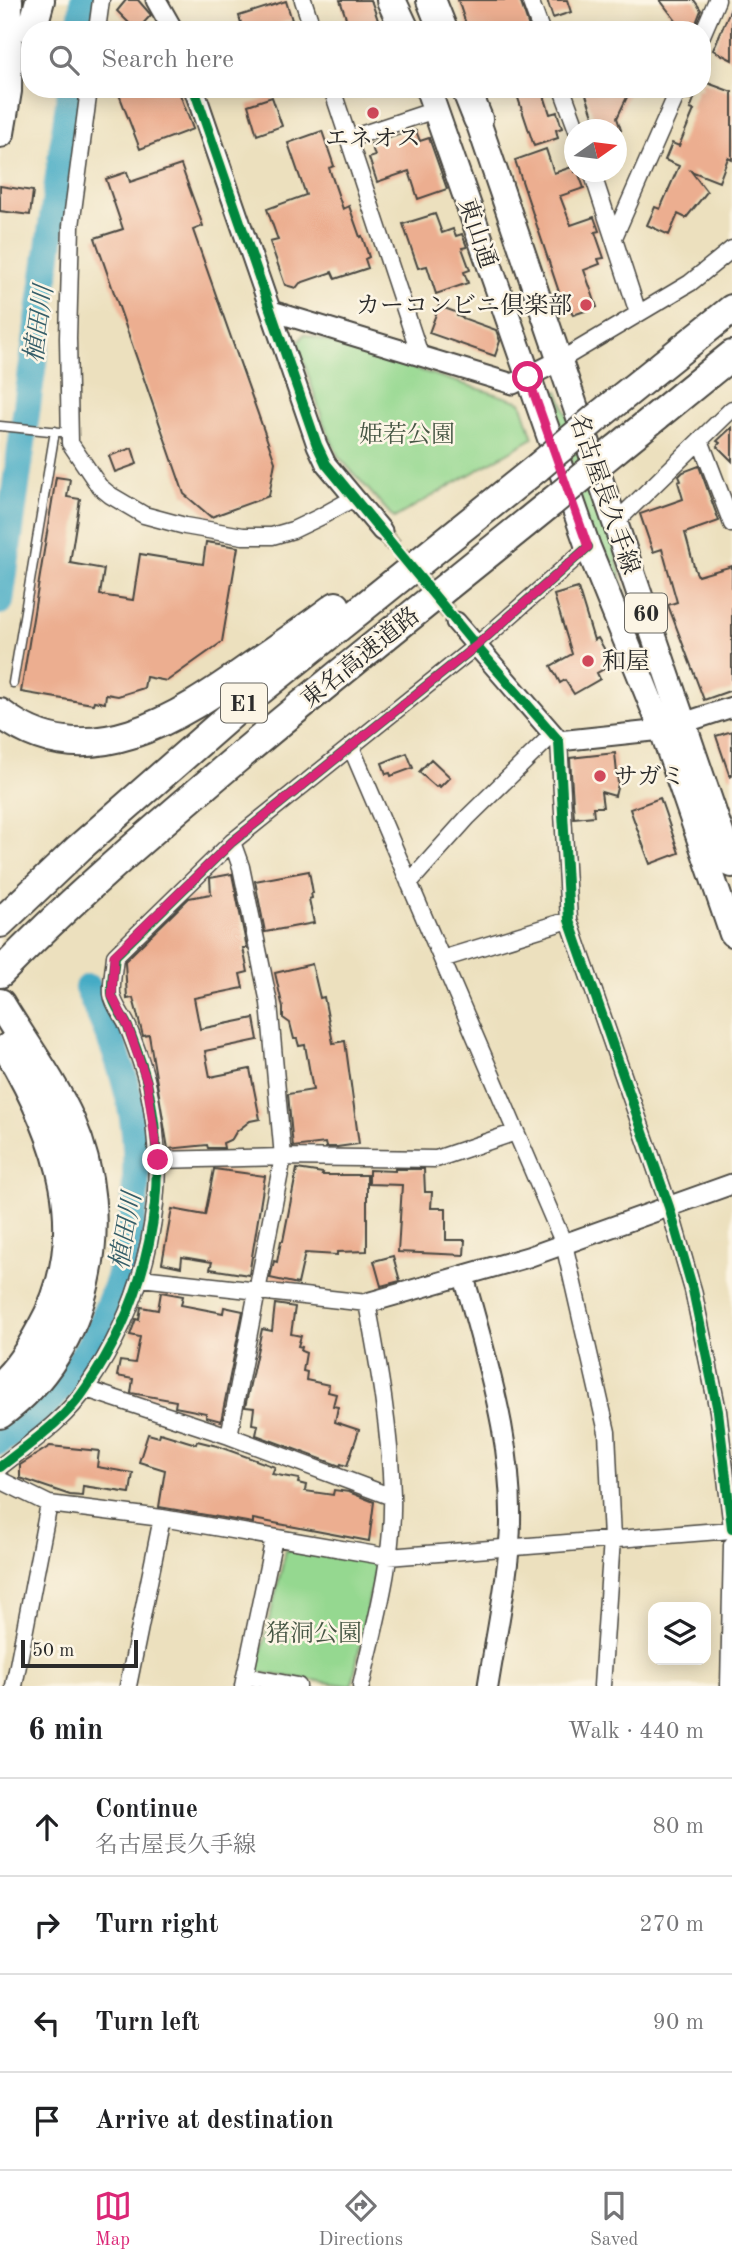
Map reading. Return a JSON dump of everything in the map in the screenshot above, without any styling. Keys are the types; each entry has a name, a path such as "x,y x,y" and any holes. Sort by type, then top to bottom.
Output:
{"highway":[{"path":"0,133 7,91 8,0"},
{"path":"34,21 40,0"},
{"path":"391,0 402,21"},
{"path":"431,0 441,21"},
{"path":"7,91 21,57"},
{"path":"470,98 478,119"},
{"name":"東名高速道路","path":"0,923 79,848 248,700 732,309"},
{"name":"東名高速道路","path":"0,991 15,963 162,822 275,726 732,355"},
{"path":"0,713 35,734 74,742 113,739 151,729 227,684 376,578 499,496"},
{"path":"0,1003 45,1074 72,1124 87,1173 92,1225 87,1275 81,1299 65,1334 46,1368 31,1387 0,1414"},
{"path":"0,1036 25,1078 46,1122 62,1170 69,1223 63,1273 55,1299 21,1362 0,1385"}],"main road":[{"path":"398,0 404,21"},
{"path":"437,0 443,21"},
{"name":"東山通","path":"432,100 528,377"},
{"name":"東山通","path":"478,119 559,361"},
{"name":"名古屋長久手線","path":"559,361 616,522 732,934"},
{"name":"名古屋長久手線","path":"528,377 588,547 672,727 732,865"}],"street":[{"path":"98,21 101,0"},
{"path":"156,0 168,21"},
{"path":"303,0 310,21"},
{"path":"530,0 538,21"},
{"path":"708,21 717,0"},
{"path":"88,98 71,226 65,432 70,443 99,486 110,495 144,514 185,526 243,536 272,536 302,526 354,498"},
{"path":"197,98 317,445 326,464 382,531"},
{"path":"335,98 420,355"},
{"path":"565,98 573,119"},
{"path":"614,235 675,98"},
{"path":"348,139 432,100"},
{"path":"595,182 638,313"},
{"path":"272,311 513,384 559,361 690,283 732,249"},
{"path":"616,522 732,410"},
{"path":"700,440 732,524"},
{"path":"0,1467 47,1430 86,1390 120,1328 141,1278 154,1220 158,1160 147,1082 128,1027 112,996 114,956 232,842 476,646 588,547"},
{"path":"0,1480 50,1504 162,1518 388,1557 732,1529 718,1411 693,1290 670,1207 569,920 556,738 456,622"},
{"path":"409,883 468,817 556,738 672,727 732,707"},
{"path":"351,747 564,1244 607,1432 612,1539 602,1686"},
{"path":"229,1436 283,1157 269,1003 241,867 232,842"},
{"path":"442,959 569,920"},
{"path":"158,1160 283,1157 436,1159 516,1132"},
{"path":"141,1278 367,1303 446,1279 464,1277 732,1185"},
{"path":"464,1277 495,1393 505,1451 509,1497 509,1548 488,1686"},
{"path":"361,1686 388,1557 392,1497 384,1397 367,1303"},
{"path":"86,1390 229,1436 392,1497"},
{"path":"14,1686 50,1504"},
{"path":"128,1686 162,1518"},
{"path":"274,1538 244,1681 298,1686"},
{"path":"729,1686 732,1545"}],"lane":[{"path":"0,426 65,432 13,682"}],"green space":[{"name":"姫若公園","path":"304,334 521,402 533,438 394,518 338,456 324,424 298,344"},
{"path":"558,391 611,532 626,600 657,695 589,534 571,460 551,397"},
{"name":"猪洞公園","path":"286,1550 376,1563 352,1686 257,1672"}],"building":[{"path":"126,0 138,0 151,15 145,21 127,21 117,11"},
{"path":"340,0 371,0 378,21 347,21"},
{"path":"458,0 520,0 527,21 465,21"},
{"path":"547,0 567,0 571,12 553,18"},
{"path":"660,0 694,0 701,10 697,21 676,21"},
{"path":"286,1 292,20 240,21 239,16"},
{"path":"732,6 732,60 713,50"},
{"path":"711,84 732,92 732,160 728,158 719,182 691,171 707,192 686,218 678,214 669,235 647,225 655,207 660,209 679,166 665,160 672,143 679,146 694,110 690,109 694,98 711,98"},
{"path":"120,98 181,98 193,129 140,149"},
{"path":"272,98 282,126 257,135 248,105"},
{"path":"518,98 545,98 550,114 557,112 562,128 556,130 558,138 534,146"},
{"path":"587,98 627,98 617,118 594,119"},
{"path":"413,130 420,141 429,138 447,189 418,199 409,171 377,182 369,158 375,156 371,144"},
{"path":"322,131 334,166 329,168 343,209 349,206 360,237 362,236 369,257 365,259 368,268 335,279 332,272 300,283 296,288 285,285 270,242 278,240 267,209 306,195 288,143"},
{"path":"546,149 554,173 564,170 564,182 582,182 584,188 560,196 571,225 594,217 599,231 595,232 604,258 598,259 600,264 584,270 597,307 573,315 568,302 563,304 515,160"},
{"path":"181,165 203,226 193,230 275,462 269,496 211,517 184,494 95,238 123,229 106,179 127,172 130,182"},
{"path":"0,186 33,191 30,215 0,211"},
{"path":"435,214 442,233 453,229 456,236 462,234 467,247 462,248 470,270 464,272 468,283 436,294 427,266 418,268 403,224"},
{"path":"439,306 458,313 457,316 496,330 500,341 495,356 429,333"},
{"path":"732,427 732,461 717,446 720,443 717,441"},
{"path":"132,448 137,464 115,472 109,456"},
{"path":"699,466 719,521 685,533 695,570 698,576 732,566 732,690 704,700 668,605 677,602 662,549 653,552 640,514 683,499 679,476"},
{"path":"56,477 70,479 67,497 80,499 70,563 104,569 100,595 133,600 140,554 203,564 206,542 238,547 222,642 167,681 146,677 144,688 118,696 106,694 105,703 94,701 93,704 21,692"},
{"path":"578,588 594,640 598,638 613,664 597,673 600,679 574,694 565,680 560,683 551,666 572,654 554,595"},
{"path":"732,731 732,776 730,777 716,736"},
{"path":"407,753 413,768 391,776 390,773 386,774 382,763"},
{"path":"615,753 618,784 615,796 601,792 603,807 593,807 594,816 574,818 570,758"},
{"path":"431,759 450,777 440,787 436,787 419,772"},
{"path":"660,798 679,853 650,864 630,809"},
{"path":"309,871 313,893 309,899 314,923 265,932 255,881"},
{"path":"232,874 247,948 243,948 248,972 240,974 243,988 194,998 200,1029 254,1018 258,1040 205,1051 210,1077 250,1069 260,1119 250,1121 236,1132 232,1139 223,1143 224,1148 208,1148 207,1145 168,1149 149,1035 143,1036 133,998 127,999 125,961 189,898 211,894 210,878"},
{"path":"312,964 320,998 324,997 333,1043 345,1041 359,1144 326,1147 325,1143 293,1147 288,1094 313,1090 305,1045 299,1046 297,1039 294,1039 290,1023 283,1018 275,973"},
{"path":"214,1169 265,1176 249,1275 210,1269 212,1262 182,1257 181,1267 162,1263 172,1209 205,1215"},
{"path":"297,1169 323,1173 322,1175 367,1175 367,1251 337,1252 337,1255 305,1253 298,1284 270,1278 283,1241"},
{"path":"424,1169 425,1192 432,1192 431,1208 446,1208 446,1240 465,1240 464,1255 398,1252 402,1185 369,1184 369,1170"},
{"path":"393,1256 400,1281 381,1286 374,1261"},
{"path":"161,1292 183,1296 181,1305 223,1313 224,1307 243,1311 221,1421 206,1417 206,1413 175,1407 176,1401 131,1393 133,1379 117,1376 120,1361 135,1363 140,1337 130,1335 136,1319 139,1320 141,1307 158,1310"},
{"path":"275,1304 295,1307 291,1334 301,1336 298,1346 306,1353 303,1371 307,1372 306,1380 329,1385 328,1392 336,1394 333,1406 338,1407 335,1422 359,1430 347,1466 340,1466 256,1435 258,1425 252,1424 254,1408 245,1407 262,1329 272,1331"},
{"path":"160,1433 196,1444 197,1441 217,1446 275,1467 272,1474 299,1479 298,1483 306,1485 305,1491 333,1495 334,1490 349,1492 374,1502 369,1541 253,1519 253,1523 159,1507 165,1470 139,1462 148,1434 159,1437"},
{"path":"50,1446 99,1451 97,1467 133,1473 130,1493 83,1486 82,1496 70,1495 20,1478 20,1465"}],"waterway":[{"name":"植田川","path":"81,21 84,0"},
{"name":"植田川","path":"0,601 70,98"},
{"name":"植田川","path":"0,1441 35,1414 64,1382 89,1346 108,1307 123,1265 132,1221 136,1177 135,1134 129,1095 118,1059 88,988"}],"tunnel":[{"path":"382,531 456,622"}],"cycle path":[{"path":"197,98 317,445 326,464 476,646 559,741 569,920 669,1207 693,1290 718,1411 732,1528"},
{"path":"0,1467 58,1421 86,1388 125,1317 149,1242 157,1163 154,1123 141,1062 112,994 115,956 232,842 476,646 588,547"}],"place":[{"name":"エネオス","path":"373,113"},
{"name":"カーコンビニ倶楽部","path":"586,305"},
{"name":"和屋","path":"588,661"},
{"name":"サガミ","path":"600,776"}],"route":[{"path":"158,1160 147,1082 128,1027 112,996 114,956 232,842 476,646 588,547 528,377"}]}
